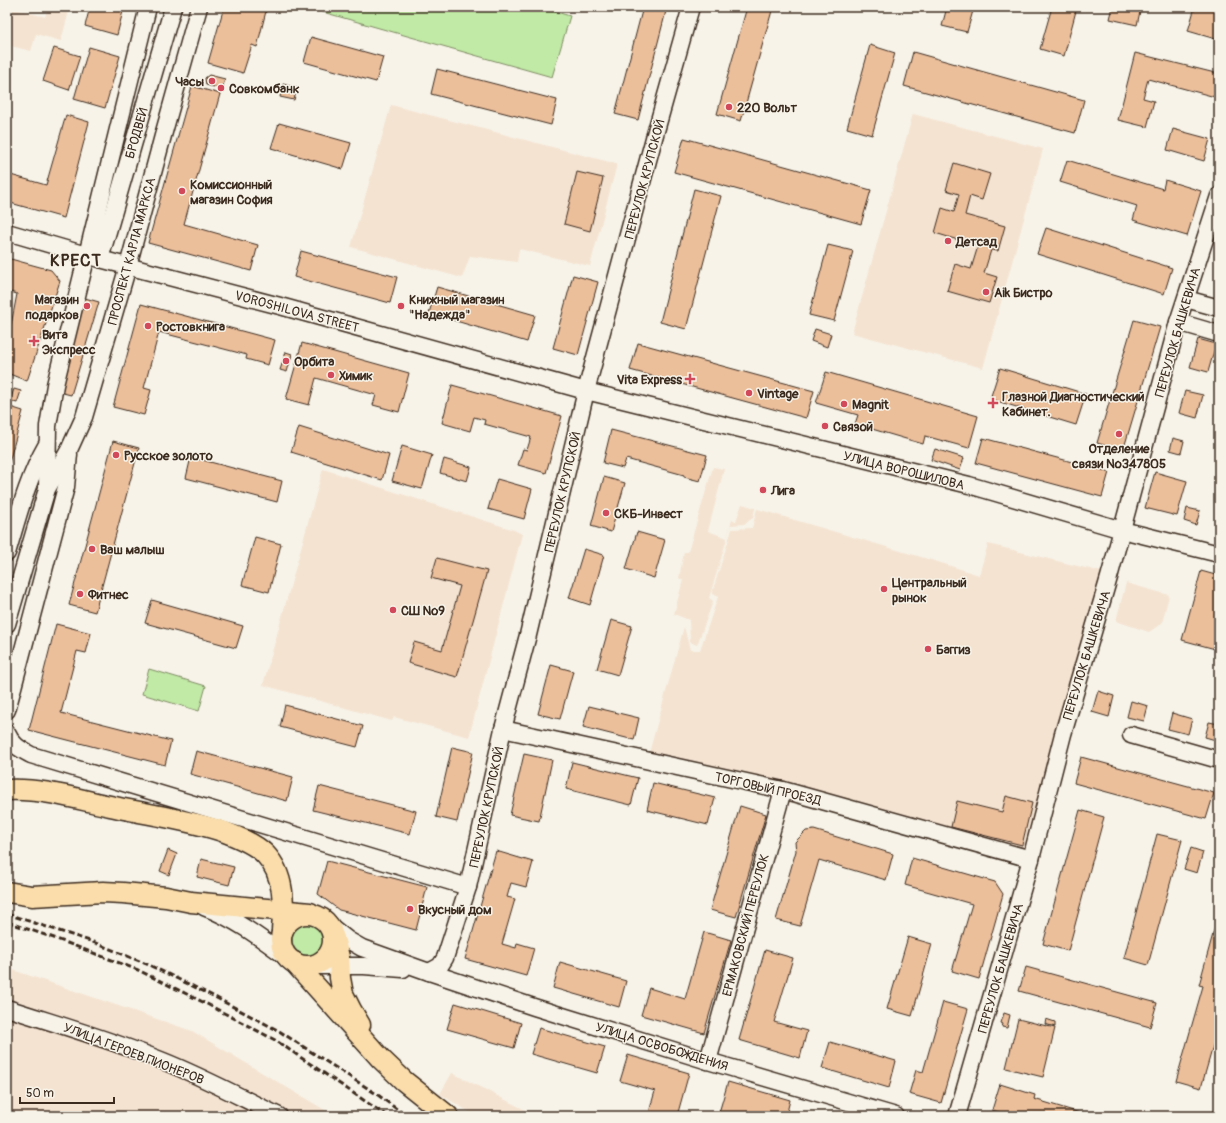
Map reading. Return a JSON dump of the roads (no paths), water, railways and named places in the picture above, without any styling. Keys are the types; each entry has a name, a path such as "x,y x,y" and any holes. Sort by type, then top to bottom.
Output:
{"main road":[{"path":"7,790 40,792 187,822 224,832 246,841 263,852 275,868 280,880 284,900 281,936 283,951 296,962 380,1059 404,1081 448,1116"},
{"path":"7,892 32,896 103,892 123,893 166,897 191,902 310,913 321,917 332,931 339,957 341,986 346,999 380,1059"},
{"path":"282,931 293,917 310,913"},
{"path":"296,962 313,965 324,960 332,949 332,931"}],"street":[{"name":"ПРОСПЕКТ КАРЛА МАРКСА","path":"47,489 49,419 55,385 93,257 148,7"},
{"name":"БРОДВЕЙ","path":"93,257 173,7"},
{"name":"ПРОСПЕКТ КАРЛА МАРКСА","path":"7,624 47,489 69,450 84,417 128,266 199,7"},
{"name":"ПЕРЕУЛОК КРУПСКОЙ","path":"429,972 440,966 446,958 468,887 503,729 528,635 586,391 691,7"},
{"name":"ПЕРЕУЛОК БАШКЕВИЧА","path":"957,1116 1031,860 1063,734 1110,574 1178,322 1219,196"},
{"name":"VOROSHILOVA STREET","path":"7,232 93,257 586,391"},
{"path":"1186,299 1219,308"},
{"path":"1178,322 1219,334"},
{"name":"УЛИЦА ВОРОШИЛОВА","path":"586,391 968,486 1122,530 1219,554"},
{"path":"7,553 33,471 48,443"},
{"path":"7,710 66,487 69,450"},
{"name":"ТОРГОВЫЙ ПРОЕЗД","path":"503,729 783,790 1031,860"},
{"path":"7,733 10,740 16,747 31,755 468,887"},
{"path":"1131,735 1219,760"},
{"name":"ЕРМАКОВСКИЙ ПЕРЕУЛОК","path":"708,1061 783,790"},
{"path":"191,902 234,920 296,962 339,967 364,966 429,972"},
{"path":"332,931 362,948 429,972"},
{"name":"УЛИЦА ОСВОБОЖДЕНИЯ","path":"429,972 534,1007 708,1061 896,1116"},
{"name":"УЛИЦА ГЕРОЕВ ПИОНЕРОВ","path":"7,1008 98,1037 163,1061 207,1080 278,1116"}],"railway":[{"path":"7,914 93,942 149,965 209,994 279,1031 378,1095 406,1116"},
{"path":"7,922 138,970 207,1004 275,1040 387,1116"}],"place":[{"name":"Часы","path":"212,81"},
{"name":"Совкомбанк","path":"221,88"},
{"name":"220 Вольт","path":"729,107"},
{"name":"Комиссионный магазин София","path":"182,191"},
{"name":"Детсад","path":"948,241"},
{"name":"Aik Бистро","path":"986,292"},
{"name":"Магазин подарков","path":"87,306"},
{"name":"Книжный магазин \"Надежда\"","path":"401,306"},
{"name":"Ростовкнига","path":"148,326"},
{"name":"Вита Экспресс","path":"34,341"},
{"name":"Орбита","path":"286,361"},
{"name":"Химик","path":"331,375"},
{"name":"Vita Express","path":"690,379"},
{"name":"Vintage","path":"749,393"},
{"name":"Глазной Диагностический Кабинет.","path":"993,403"},
{"name":"Magnit","path":"844,404"},
{"name":"Связой","path":"825,426"},
{"name":"Отделение связи №347805","path":"1119,434"},
{"name":"Русское золото","path":"116,455"},
{"name":"Лига","path":"763,490"},
{"name":"СКБ-Инвест","path":"606,513"},
{"name":"Ваш малыш","path":"92,549"},
{"name":"Центральный рынок","path":"884,589"},
{"name":"Фитнес","path":"80,594"},
{"name":"СШ №9","path":"393,610"},
{"name":"Баггиз","path":"928,649"},
{"name":"Вкусный дом","path":"410,909"}],"district":[{"name":"КРЕСТ","path":"76,260"}]}
